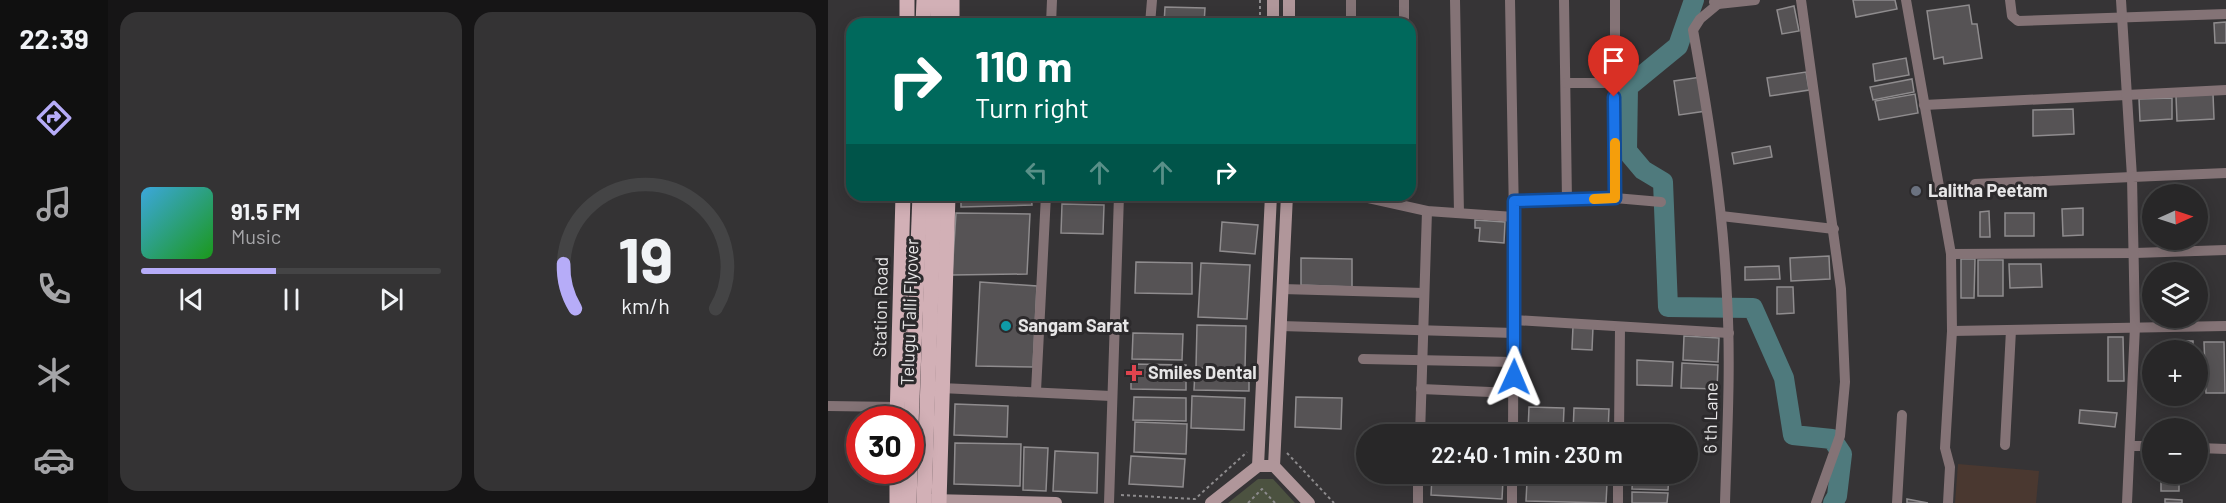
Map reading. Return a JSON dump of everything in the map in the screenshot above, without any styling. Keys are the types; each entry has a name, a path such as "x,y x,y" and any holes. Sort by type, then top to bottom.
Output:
{"main road":[{"path":"907,18 908,0"},
{"path":"923,18 924,0"},
{"path":"938,0 938,18"},
{"path":"952,0 952,18"},
{"path":"1273,0 1273,18"},
{"path":"1289,18 1290,0"},
{"name":"Station Road","path":"898,406 903,201"},
{"name":"Telugu Talli Flyover","path":"912,406 920,201"},
{"name":"Telugu Talli Flyover","path":"924,503 934,201"},
{"path":"939,501 948,201"},
{"path":"1258,465 1271,201"},
{"path":"1274,466 1287,201"},
{"path":"1211,503 1258,465 1274,466 1310,503"},
{"path":"897,484 897,503"},
{"path":"909,484 908,503 939,501 1056,503"}],"street":[{"path":"1051,18 1052,0"},
{"path":"1150,18 1152,0"},
{"path":"1351,0 1351,18"},
{"path":"1404,0 1404,18"},
{"path":"1455,0 1459,213"},
{"path":"1510,0 1514,201 1513,424"},
{"path":"1564,0 1567,201"},
{"path":"1615,0 1615,198"},
{"path":"1715,2 1755,0"},
{"path":"1801,0 1841,289 1845,382 1840,436 1816,503"},
{"path":"1906,0 1951,254 1952,331 1945,448 1950,467 1948,503"},
{"path":"2010,0 2012,16 2018,21 2226,14"},
{"path":"2121,0 2128,94 2135,254 2135,326 2127,503"},
{"name":"6 th Lane","path":"1715,2 1693,30 1710,126 1721,216 1727,295 1729,333 1725,503"},
{"path":"1566,83 1605,83 1614,77"},
{"path":"1924,105 2226,90"},
{"path":"1975,184 2226,173"},
{"path":"1514,201 1615,198 1661,202"},
{"path":"1036,391 1046,201"},
{"path":"1109,499 1119,201"},
{"path":"1379,201 1427,211 1514,217"},
{"path":"1408,201 1408,208"},
{"path":"1420,424 1427,211"},
{"path":"1721,216 1834,229"},
{"path":"1951,254 2135,254 2226,250"},
{"path":"1282,289 1424,293"},
{"path":"1514,320 1729,333"},
{"path":"1281,326 1514,333"},
{"path":"1952,331 2226,326"},
{"path":"1619,424 1620,327"},
{"path":"2005,445 2011,330"},
{"path":"1363,360 1514,362"},
{"path":"941,388 1111,396"},
{"path":"1421,389 1514,393"},
{"path":"828,406 846,408"},
{"path":"1897,503 1902,415"},
{"path":"2131,446 2142,447"},
{"path":"2208,448 2226,449"},
{"path":"1418,484 1418,503"},
{"path":"1512,484 1512,503"},
{"path":"1618,484 1618,503"}],"path":[{"path":"1260,0 1260,18"},
{"path":"1288,442 1287,454 1334,503"},
{"path":"1109,499 1195,500 1247,452"},
{"path":"1248,503 1262,489 1275,503"}],"shaded area":[{"path":"1958,464 2039,471 2036,503 1955,503"}],"green space":[{"path":"1258,479 1273,479 1295,503 1228,503"}],"building":[{"path":"1853,0 1895,0 1897,9 1856,17"},
{"path":"1969,5 1972,24 1977,24 1982,58 1944,64 1943,57 1934,59 1927,11"},
{"path":"1794,6 1799,31 1782,34 1777,10"},
{"path":"1165,7 1205,8 1204,18 1164,18"},
{"path":"2226,22 2226,43 2215,43 2214,23"},
{"path":"1906,58 1909,75 1875,81 1873,64"},
{"path":"1806,72 1809,90 1770,96 1767,78"},
{"path":"1701,77 1706,111 1679,115 1674,81"},
{"path":"1912,79 1914,92 1873,100 1870,87"},
{"path":"1915,94 1918,113 1879,120 1875,101"},
{"path":"2213,94 2214,119 2177,121 2176,96"},
{"path":"2172,98 2172,119 2140,121 2139,99"},
{"path":"2073,109 2074,134 2033,136 2033,110"},
{"path":"1770,146 1772,157 1734,164 1732,153"},
{"path":"961,201 1032,201 1032,205 961,207"},
{"path":"1062,204 1104,205 1103,234 1061,233"},
{"path":"2083,208 2083,235 2063,236 2062,209"},
{"path":"1989,211 1990,237 1980,237 1980,212"},
{"path":"956,213 1030,214 1027,274 952,275"},
{"path":"2005,213 2034,213 2034,236 2005,236"},
{"path":"1475,220 1505,222 1504,243 1479,241 1480,228 1475,228"},
{"path":"1222,222 1258,225 1255,254 1220,251"},
{"path":"1829,256 1830,279 1791,281 1790,258"},
{"path":"1301,258 1352,259 1352,287 1301,285"},
{"path":"1961,259 1975,259 1974,298 1961,298"},
{"path":"1978,260 2003,260 2003,296 1978,296"},
{"path":"1136,262 1192,263 1192,294 1135,293"},
{"path":"1201,263 1250,265 1247,319 1198,317"},
{"path":"2009,264 2041,264 2042,287 2010,288"},
{"path":"1779,266 1780,279 1745,280 1745,267"},
{"name":"Sangam Sarat","path":"980,282 1037,286 1033,367 976,366"},
{"path":"1777,287 1793,287 1794,313 1777,314"},
{"path":"1197,325 1246,326 1245,369 1196,368"},
{"path":"1573,326 1593,327 1592,350 1572,349"},
{"path":"1133,333 1183,334 1182,360 1132,359"},
{"path":"1684,336 1719,338 1718,362 1683,360"},
{"path":"2108,337 2123,337 2124,381 2108,381"},
{"path":"2208,342 2224,342 2225,393 2208,393"},
{"path":"1637,360 1673,362 1672,386 1637,385"},
{"path":"1682,363 1718,365 1717,389 1681,388"},
{"path":"1131,364 1186,365 1186,390 1131,389"},
{"path":"1195,371 1249,372 1249,391 1194,390"},
{"path":"1192,396 1245,398 1244,430 1191,428"},
{"path":"1134,397 1186,398 1186,421 1133,420"},
{"path":"1296,397 1342,398 1341,429 1295,427"},
{"path":"955,404 1008,406 1007,437 954,435"},
{"path":"1529,407 1564,408 1563,424 1528,424"},
{"path":"1574,408 1609,409 1608,424 1573,424"},
{"path":"2080,410 2117,413 2115,427 2079,423"},
{"path":"1135,422 1187,424 1186,454 1134,452"},
{"path":"955,443 1021,444 1020,486 954,484"},
{"path":"1024,447 1048,448 1046,491 1023,490"},
{"path":"1055,451 1098,453 1097,493 1053,491"},
{"path":"1131,456 1185,459 1183,487 1129,484"},
{"path":"1432,484 1503,484 1502,499 1431,495"},
{"path":"1527,484 1607,484 1606,503 1526,501"},
{"path":"1632,484 1668,484 1668,490 1632,489"},
{"path":"2161,484 2179,484 2179,491 2161,491"},
{"path":"1632,492 1668,493 1667,503 1632,503"},
{"path":"1907,499 1928,503 1907,503"},
{"path":"2165,499 2182,500 2182,503 2165,503"}],"waterway":[{"path":"1694,0 1678,46 1628,87 1627,151 1643,170 1663,182 1668,307 1753,308 1784,378 1793,435 1832,439 1842,454 1837,496 1833,503"}],"slow traffic":[{"path":"1594,199 1615,198 1615,143"}],"place":[{"name":"Lalitha Peetam","path":"1916,191"},
{"name":"Sangam Sarat","path":"1006,326"},
{"name":"Smiles Dental","path":"1134,373"}],"route":[{"path":"1514,377 1514,201 1615,198 1614,97"}]}
